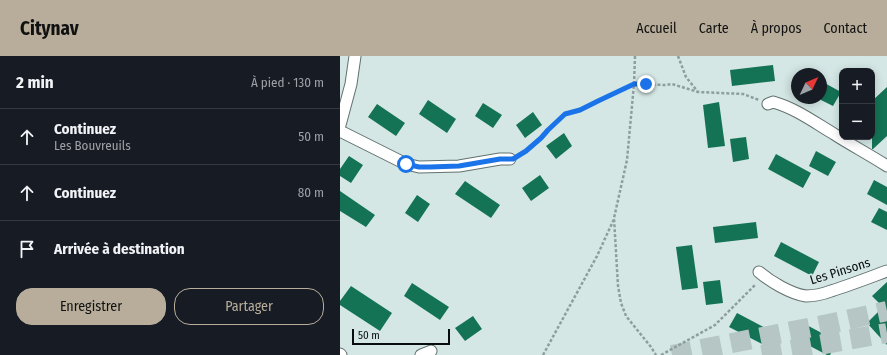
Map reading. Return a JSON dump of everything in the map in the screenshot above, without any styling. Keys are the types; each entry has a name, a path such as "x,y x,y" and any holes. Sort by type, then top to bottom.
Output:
{"street":[{"path":"340,125 351,84 355,56"},
{"path":"768,104 773,102 807,117 887,166"},
{"path":"340,131 406,164 419,167 459,166 500,159 510,159"},
{"name":"Les Pinsons","path":"761,274 788,290 806,296 829,292 887,271"}],"path":[{"path":"543,355 597,256 614,218 627,160 635,56"},
{"path":"678,56 686,77 698,92"},
{"path":"510,159 513,159 526,151 565,114 580,110 634,84 672,84 698,92 743,94 768,104"},
{"path":"614,218 618,286 621,303 626,316 656,355"},
{"path":"661,355 715,325 761,274"}],"building":[{"path":"773,65 775,81 732,86 730,70"},
{"path":"827,84 839,91 839,96 833,106 827,103"},
{"path":"887,87 887,136 872,149 872,140 875,140 875,98"},
{"path":"428,100 456,119 447,133 419,114"},
{"path":"719,102 725,146 708,148 703,105"},
{"path":"483,103 502,115 493,128 475,116"},
{"path":"377,104 405,123 396,136 368,117"},
{"path":"533,112 542,125 525,138 516,125"},
{"path":"564,133 572,146 556,159 546,146"},
{"path":"746,137 749,159 733,162 730,139"},
{"path":"816,151 836,162 828,176 809,166"},
{"path":"776,154 811,173 803,188 768,169"},
{"path":"349,156 363,165 351,183 340,176 340,169"},
{"path":"540,175 549,188 531,201 522,188"},
{"path":"874,180 887,187 887,205 867,194"},
{"path":"465,181 500,205 491,218 455,194"},
{"path":"340,191 375,215 366,227 340,211"},
{"path":"417,195 430,204 418,222 405,213"},
{"path":"879,208 887,212 887,230 871,222"},
{"path":"756,222 758,238 715,243 713,227"},
{"path":"781,242 819,262 812,276 774,256"},
{"path":"692,245 698,288 682,290 676,247"},
{"path":"720,280 723,303 706,305 703,282"},
{"path":"887,282 887,345 867,323 883,307 872,296"},
{"path":"412,283 449,307 440,320 404,296"},
{"path":"351,286 392,313 380,331 340,305 340,301"},
{"path":"737,313 771,331 764,345 729,327"},
{"path":"473,316 482,329 465,341 455,328"},
{"path":"799,321 837,341 830,355 827,355 791,336"}],"tunnel":[{"path":"672,355 887,311"},
{"path":"762,355 887,333"}],"route":[{"path":"406,164 419,167 459,166 500,159 513,159 526,151 565,114 580,110 634,84 646,84"}]}
